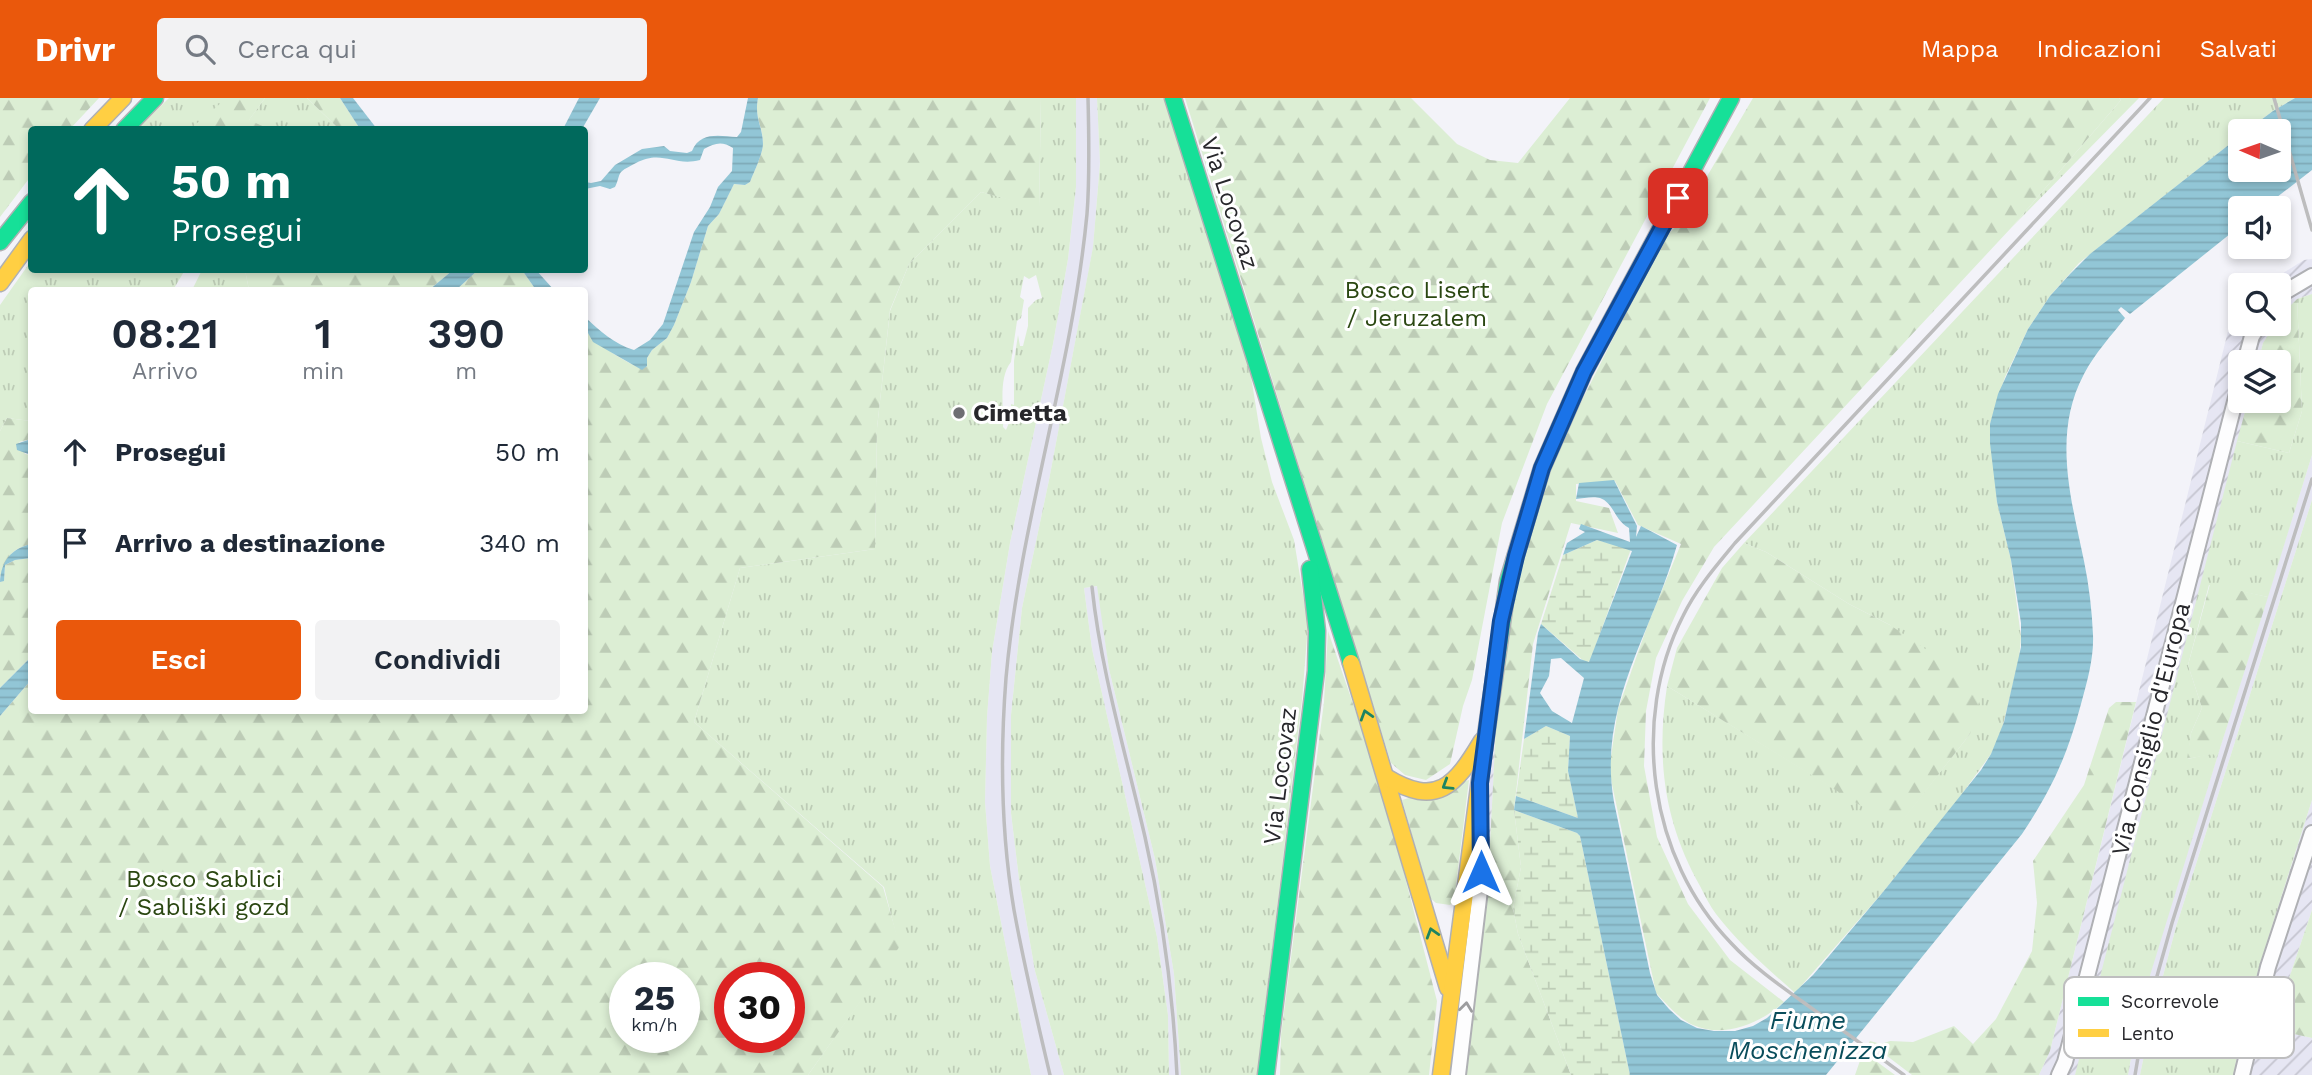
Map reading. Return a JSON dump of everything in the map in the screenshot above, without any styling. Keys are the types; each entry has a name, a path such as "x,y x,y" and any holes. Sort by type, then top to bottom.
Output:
{"main road":[{"path":"96,126 123,98"},
{"path":"128,126 155,98"},
{"name":"Via Locovaz","path":"1173,98 1386,777 1451,998"},
{"path":"1441,1075 1508,581 1542,468 1584,372 1731,98"},
{"path":"0,242 28,207"},
{"path":"0,283 28,244"},
{"name":"Via Locovaz","path":"1268,1070 1316,671 1317,631 1313,592 1306,542 1293,484"},
{"path":"1386,777 1404,789 1424,793 1438,790 1452,783 1464,772 1487,732"}],"street":[{"path":"2291,288 2312,276"},
{"name":"Via Consiglio d'Europa","path":"2087,977 2232,413"},
{"path":"1458,1075 1480,890 1480,783"},
{"path":"2266,977 2312,833"},
{"name":"Via Consiglio d'Europa","path":"2059,1075 2066,1058"}],"shaded area":[{"path":"1076,98 1097,98 1100,162 1093,248 1022,608 1011,715 1011,813 1019,879 1035,971 1064,1075 1031,1075 990,866 985,802 987,717 992,652 1010,543 1053,344 1068,259 1076,187"},
{"path":"2312,259 2312,294 2297,299 2291,306 2291,273 2283,273 2304,260"},
{"path":"2228,331 2228,336 2267,336 2261,350 2228,350 2228,413 2245,413 2101,977 2068,977"},
{"path":"2312,455 2312,500 2176,927 2163,977 2149,977"},
{"path":"1098,586 1109,669 1155,859 1174,974 1181,1075 1169,1075 1168,1015 1157,937 1092,649 1084,588"},
{"path":"1496,726 1488,884 1474,1019 1466,1075 1451,1075"},
{"path":"2312,800 2312,910 2289,977 2256,977"},
{"path":"2064,994 2064,1058 2080,1058 2078,1067 2075,1075 2039,1075 2050,1051"},
{"path":"2294,1034 2312,1038 2312,1075 2234,1075 2236,1058 2294,1058"},
{"path":"2131,1058 2143,1058 2140,1075 2128,1075"}],"green space":[{"path":"0,98 99,98 73,126 28,126 28,180 0,217"},
{"path":"169,98 234,98 194,126 140,126"},
{"path":"227,98 265,98 249,120 262,126 194,126"},
{"path":"265,98 307,98 336,126 261,126 248,121"},
{"path":"307,98 340,98 358,126 336,126"},
{"name":"Bosco Sablici / Sabliški gozd","path":"758,98 1041,98 1039,208 981,192 909,264 890,310 877,428 875,549 740,568 694,722 883,887 900,946 808,1075 0,1075 0,716 28,683 28,714 588,714 588,333 627,362 642,369 647,366 647,358 652,350 667,338 674,325 691,282 708,226 719,214 734,184 745,185 750,182 760,157 762,132 758,117"},
{"path":"1041,98 1076,98 1076,187 1068,259 1053,344 1010,543 992,652 987,717 985,802 990,866 1031,1075 808,1075 899,946 884,887 694,722 740,568 875,549 877,428 890,311 909,264 981,192 1039,207","holes":["1036,275 1042,298 1028,308 1028,326 1023,346 1020,346 1018,335 1014,361 1014,405 1011,404 1011,418 1006,430 1003,427 1004,376 1011,362 1017,321 1021,318 1024,300 1020,297 1024,276 1029,279"]},
{"path":"1097,98 1165,98 1248,358 1261,438 1272,482 1294,540 1308,625 1302,700 1257,1075 1181,1075 1174,974 1155,859 1109,669 1097,586 1084,588 1092,649 1157,937 1168,1015 1169,1075 1064,1075 1035,971 1019,879 1011,813 1011,715 1022,608 1093,247 1100,163"},
{"name":"Bosco Lisert / Jeruzalem","path":"1185,98 1411,98 1457,144 1490,160 1518,163 1570,98 1710,98 1547,404 1502,523 1472,680 1463,706 1450,764 1426,780 1405,775 1391,763"},
{"path":"1753,98 2121,100 2011,228 1714,547 1682,601 1656,658 1646,711 1644,766 1657,837 1688,904 1730,960 1784,1002 1775,1010 1742,1027 1717,1030 1693,1025 1678,1015 1656,993 1609,770 1618,709 1648,624 1681,544 1638,525 1615,481 1576,484 1576,501 1609,508 1618,533 1571,523 1533,644 1514,810 1521,867 1513,908 1518,934 1571,1075 1466,1075 1488,884 1496,726 1512,604 1546,472 1663,239 1679,224"},
{"path":"2119,98 2139,98 2011,228 2121,100"},
{"path":"2164,98 2295,98 2262,119 2228,119 2228,145 2079,263 2050,296 2028,329 2005,377 1990,424 1997,502 2011,560 2021,637 2019,659 2001,733 1991,754 1959,798 1883,892 1795,993 1754,955 1716,914 1688,862 1671,814 1663,764 1662,739 1667,686 1897,827 1970,734 1890,625 1849,604 1766,552 1744,543"},
{"path":"28,265 28,273 183,273 175,287 28,287 28,421 7,418 0,431 0,305"},
{"path":"200,273 246,273 248,287 194,287"},
{"path":"246,273 449,273 433,287 248,287"},
{"path":"475,273 524,273 534,287 459,287"},
{"path":"2312,294 2312,455 2268,597 2209,585 2188,665 2202,708 2191,733 2188,759 2213,753 2217,758 2150,977 2100,977 2237,441 2289,453 2302,411 2297,299"},
{"path":"2297,299 2302,411 2289,453 2237,441 2245,413 2291,413 2291,350 2261,350 2267,336 2291,336 2291,305"},
{"path":"7,418 28,421 28,440 19,442 25,454 28,454 28,545 14,552 0,577 0,431"},
{"path":"2312,500 2312,800 2256,977 2163,977 2176,927"},
{"path":"1597,540 1631,549 1590,661 1586,663 1541,624 1563,555"},
{"path":"1744,543 1766,552 1849,604 1890,625 1983,688 1970,734 1897,828 1667,686 1677,648 1722,568"},
{"path":"28,558 28,660 0,688 0,582 4,580 5,565"},
{"path":"2210,584 2268,597 2217,758 2213,754 2187,759 2191,733 2202,708 2188,665"},
{"path":"1328,631 1382,788 1437,1001 1429,1075 1280,1075 1281,1035 1324,702"},
{"path":"2116,702 2136,702 2068,977 2064,977 2064,994 2050,1051 2039,1075 1912,1075 1870,1043 1865,1053 1895,1075 1855,1075 1870,1041 1881,1044 1890,1041 1913,1042 1954,1026 1973,1044 1996,1019 2032,951 2037,903 2033,861 2084,785 2109,708"},
{"path":"1546,726 1570,736 1568,771 1578,818 1516,796 1524,739"},
{"path":"1469,780 1454,901 1450,905 1436,903 1430,898 1402,800"},
{"path":"1514,810 1580,836 1630,1075 1571,1075 1518,934 1513,908 1521,867"},
{"path":"2312,910 2312,1038 2294,1034 2294,977 2289,977"},
{"path":"2079,1058 2131,1058 2128,1075 2075,1075"},
{"path":"2143,1058 2236,1058 2234,1075 2140,1075"}],"water":[{"path":"340,98 353,98 375,126 358,126"},
{"path":"579,98 600,98 584,126 565,126"},
{"path":"748,98 758,98 757,112 763,144 750,182 745,185 734,184 719,214 708,226 691,282 674,325 667,338 652,350 647,358 647,366 642,370 593,342 588,333 588,320 614,341 634,350 650,340 663,324 694,232 710,207 718,187 732,171 733,148 725,144 715,144 704,149 700,160 691,162 645,159 623,171 615,187 610,189 600,186 588,188 588,182 601,181 615,165 642,149 664,146 670,151 687,153 705,138 737,137 741,132"},
{"name":"Fiume Moschenizza","path":"2295,98 2312,98 2312,170 2278,196 2228,196 2228,236 2130,314 2121,307 2118,310 2125,318 2093,359 2074,397 2069,420 2067,466 2089,589 2093,626 2090,670 2064,756 2042,802 2022,834 1826,1075 1630,1075 1580,836 1514,810 1516,796 1578,818 1568,771 1570,736 1546,726 1524,739 1538,633 1541,624 1580,659 1589,662 1632,551 1597,540 1563,555 1567,543 1585,532 1579,529 1581,524 1630,542 1629,528 1620,521 1605,500 1595,497 1576,499 1579,483 1614,480 1637,526 1636,537 1641,526 1677,545 1620,702 1613,733 1611,767 1614,802 1657,995 1681,1020 1697,1028 1735,1031 1753,1026 1767,1018 1813,975 1883,892 1981,770 1991,754 2004,722 2021,647 2021,623 2011,560 1997,502 1990,424 1998,394 2028,329 2050,296 2090,254 2228,145 2228,182 2291,182 2291,119 2262,119","holes":["1561,658 1584,678 1572,723 1552,711 1540,693 1549,676 1551,659"]},
{"path":"449,273 475,273 459,287 433,287"},
{"path":"524,273 539,273 551,287 534,287"},
{"path":"28,440 28,454 17,450 16,444"},
{"path":"28,545 28,558 5,565 4,581 0,582 5,562 18,549"},
{"path":"28,660 28,683 0,716 0,688"}],"railway":[{"path":"1050,1075 1014,910 1004,823 1003,736 1006,678 1022,561 1080,273 1088,200 1088,98"},
{"path":"1904,1075 1750,961 1703,909 1681,871 1666,830 1656,787 1653,743 1657,699 1666,656 1694,596 1735,543 2150,98"},
{"path":"2274,98 2312,230"},
{"path":"2157,977 2312,479"},
{"path":"1092,587 1108,682 1157,896 1170,985 1177,1075"},
{"path":"2135,1075 2138,1058"}],"traffic: fast":[{"path":"128,126 155,98"},
{"path":"1173,98 1351,663"},
{"path":"1484,749 1508,581 1542,468 1584,372 1731,98"},
{"path":"0,242 28,207"},
{"path":"1266,1075 1316,671 1317,631 1310,569"}],"traffic: slow":[{"path":"96,126 123,98"},
{"path":"0,283 28,244"},
{"path":"1351,663 1448,988"},
{"path":"1386,777 1419,791 1443,788 1463,770 1482,741"},
{"path":"1441,1075 1484,749"}],"place":[{"name":"Cimetta","path":"959,413"}],"route":[{"path":"1481,872 1480,783 1508,581 1542,468 1558,430 1584,372 1678,198"}]}
